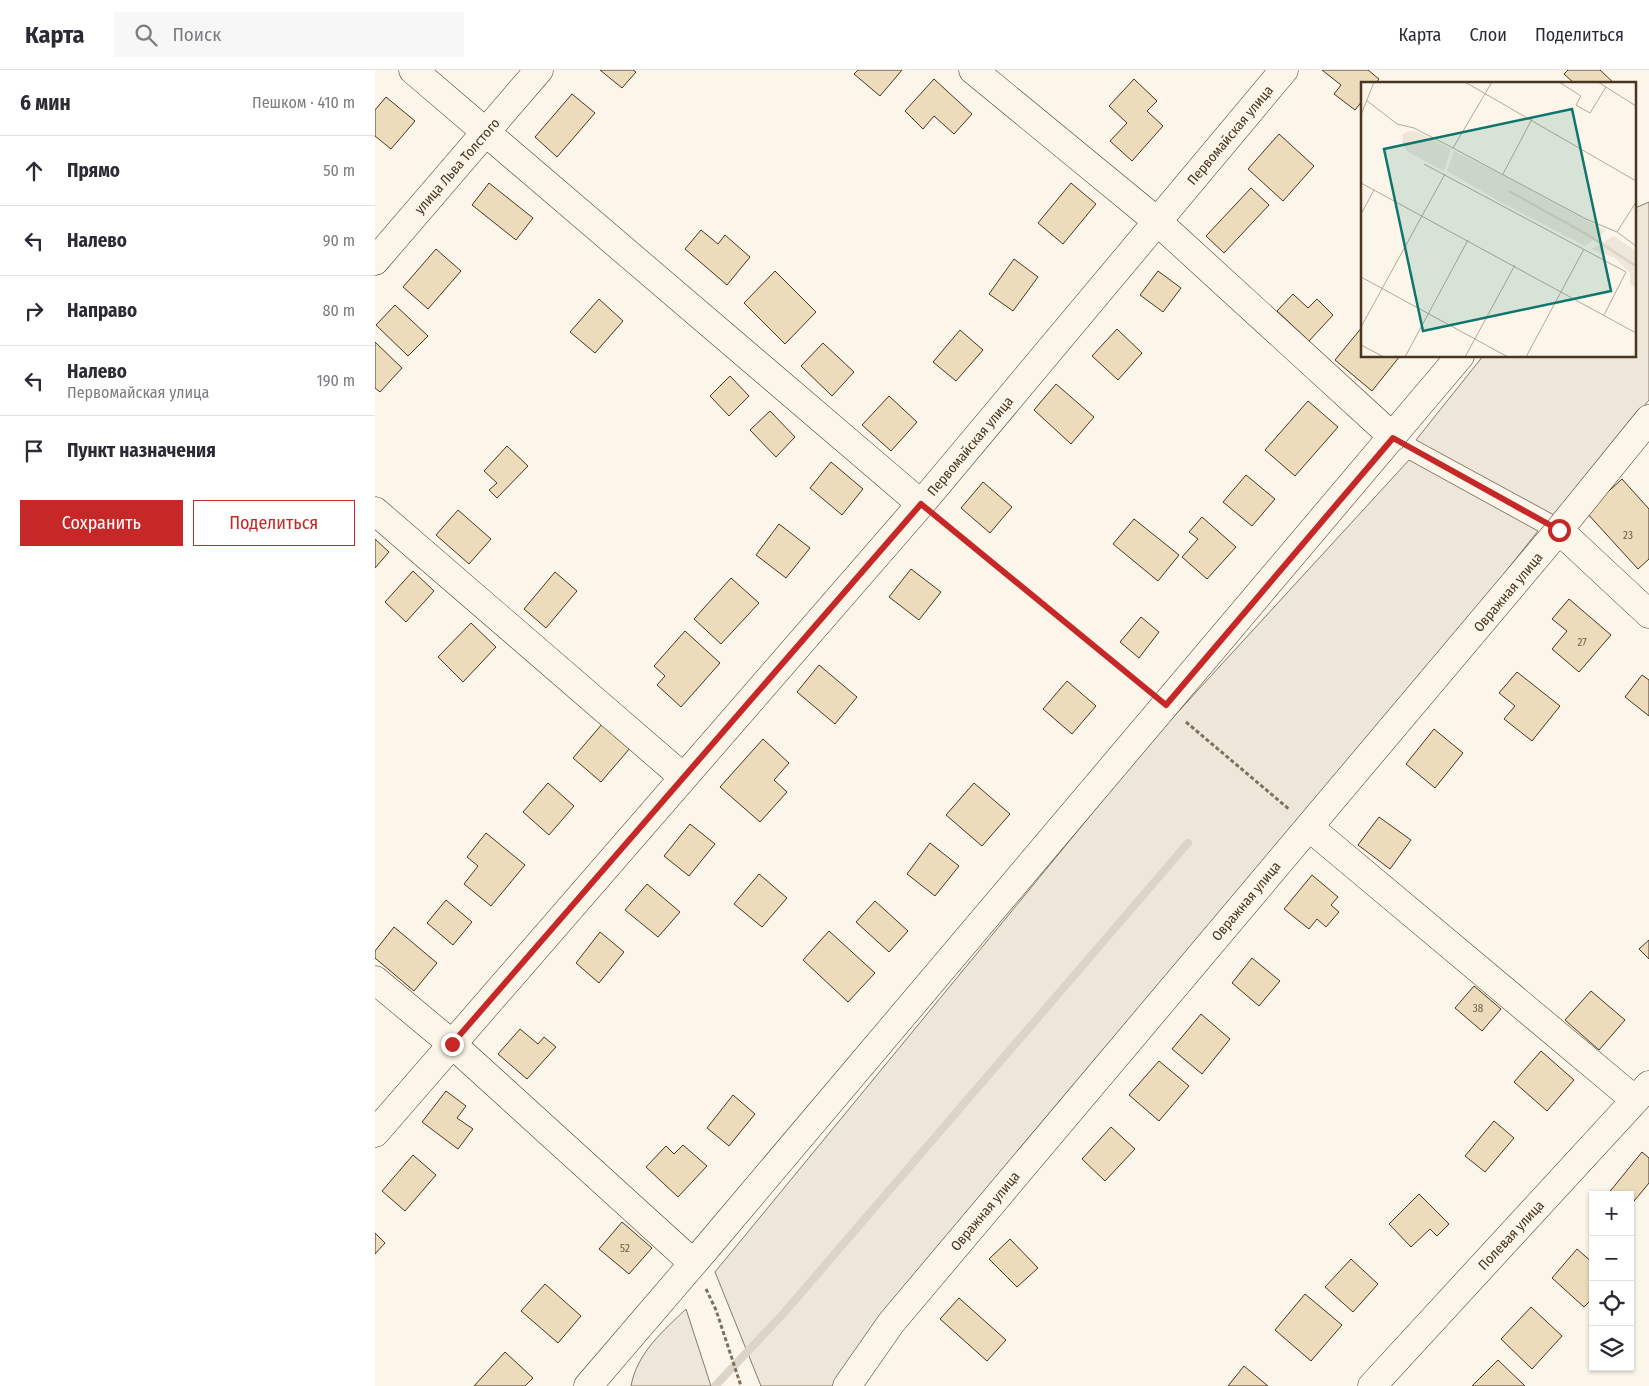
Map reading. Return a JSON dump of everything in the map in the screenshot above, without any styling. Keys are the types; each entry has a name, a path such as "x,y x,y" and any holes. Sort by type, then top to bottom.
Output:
{"street":[{"path":"413,70 921,504"},
{"name":"улица Льва Толстого","path":"375,261 539,70"},
{"path":"973,70 1158,222 1393,438"},
{"name":"Первомайская улица","path":"375,1133 921,504 1284,70"},
{"path":"588,1386 1393,438 1458,358"},
{"name":"Овражная улица","path":"847,1386 891,1323 1559,530 1649,419"},
{"path":"375,510 683,777"},
{"path":"1559,530 1649,614"},
{"path":"1309,827 1642,1092"},
{"path":"375,980 452,1044 693,1263"},
{"name":"Полевая улица","path":"1372,1386 1642,1092"}],"path":[{"path":"1393,438 1559,530"},
{"path":"921,504 1166,705 1309,827"},
{"path":"693,1263 716,1310 741,1386"}],"shaded area":[{"path":"1649,202 1649,400 1554,515 1416,440 1481,358 1637,358 1637,207"},
{"path":"1409,460 1538,531 1314,813 833,1386 761,1386 715,1272 1154,738"},
{"path":"686,1309 711,1386 631,1386 639,1363 652,1343"}],"building":[{"path":"600,70 633,70 636,72 622,88"},
{"path":"858,70 902,70 880,96 854,74"},
{"path":"1322,70 1368,70 1379,79 1377,82 1361,82 1361,102 1355,110 1334,94 1341,85"},
{"path":"1568,70 1600,70 1613,82 1573,82 1564,74"},
{"path":"934,79 972,114 954,134 934,116 923,129 905,111"},
{"path":"1134,79 1157,101 1147,111 1163,126 1132,161 1110,141 1127,123 1109,106"},
{"path":"572,94 595,113 557,157 535,137"},
{"path":"386,97 415,121 391,149 375,136 375,110"},
{"path":"1279,134 1314,166 1283,201 1248,169"},
{"path":"489,183 533,218 516,240 472,205"},
{"path":"1071,183 1096,204 1063,244 1038,223"},
{"path":"1251,188 1269,205 1224,253 1206,236"},
{"path":"701,230 718,244 725,235 750,257 727,285 685,249"},
{"path":"436,249 461,271 428,309 403,287"},
{"path":"1014,259 1038,277 1013,311 989,294"},
{"path":"775,271 816,312 785,344 744,303"},
{"path":"1158,271 1181,288 1163,312 1140,295"},
{"path":"1293,294 1308,308 1317,299 1333,315 1309,341 1277,311"},
{"path":"599,299 623,321 595,353 570,332"},
{"path":"395,305 428,336 408,356 376,325"},
{"path":"1361,328 1361,358 1398,358 1372,391 1335,360"},
{"path":"1117,329 1142,353 1118,380 1092,356"},
{"path":"960,330 983,350 956,381 933,362"},
{"path":"375,342 402,368 380,392 375,388"},
{"path":"823,343 854,372 832,396 801,366"},
{"path":"730,376 749,396 729,416 710,396"},
{"path":"1056,384 1094,417 1071,444 1034,410"},
{"path":"889,396 917,422 891,451 862,425"},
{"path":"1308,401 1338,427 1295,476 1265,450"},
{"path":"770,411 795,437 776,457 750,430"},
{"path":"507,446 528,466 497,498 489,490 497,483 484,471"},
{"path":"831,462 863,489 842,515 810,488"},
{"path":"1246,475 1275,499 1252,526 1223,502"},
{"path":"1622,479 1649,509 1649,559 1638,569 1586,512"},
{"path":"983,482 1012,507 990,533 961,508"},
{"path":"458,510 491,539 469,564 436,535"},
{"path":"1202,517 1236,547 1207,579 1182,557 1198,539 1189,532"},
{"path":"1134,519 1179,555 1158,581 1113,544"},
{"path":"779,524 810,548 786,578 756,555"},
{"path":"375,539 389,552 375,568"},
{"path":"911,569 941,592 919,620 889,597"},
{"path":"413,571 434,591 406,622 385,602"},
{"path":"555,572 577,591 546,628 524,609"},
{"path":"731,578 759,603 721,644 694,619"},
{"path":"1569,599 1611,635 1579,672 1552,649 1567,631 1552,619"},
{"path":"1141,617 1159,632 1139,658 1120,642"},
{"path":"471,623 496,647 463,682 438,657"},
{"path":"685,631 720,663 681,707 657,685 665,676 654,666"},
{"path":"819,665 857,697 835,724 797,692"},
{"path":"1517,672 1560,706 1532,741 1504,719 1515,706 1499,693"},
{"path":"1642,675 1649,680 1649,716 1625,697"},
{"path":"1067,681 1096,706 1072,734 1043,709"},
{"path":"603,723 631,747 601,782 573,758"},
{"path":"1434,729 1463,753 1435,788 1406,764"},
{"path":"763,739 789,763 774,780 787,792 760,822 720,787"},
{"path":"548,783 574,806 549,835 523,812"},
{"path":"974,783 1010,814 982,846 946,815"},
{"path":"1379,817 1411,840 1390,869 1358,845"},
{"path":"690,824 715,844 689,876 664,856"},
{"path":"486,833 525,865 491,906 464,884 478,866 467,857"},
{"path":"930,843 959,866 935,896 907,874"},
{"path":"759,874 787,898 762,927 734,904"},
{"path":"1312,875 1338,897 1331,905 1339,912 1326,927 1317,919 1309,929 1284,909"},
{"path":"647,884 680,912 658,937 625,910"},
{"path":"446,900 472,922 453,945 427,923"},
{"path":"875,901 908,931 889,952 856,922"},
{"path":"394,927 437,963 414,991 375,958 375,951"},
{"path":"829,931 875,973 848,1002 803,960"},
{"path":"600,932 624,952 599,983 576,963"},
{"path":"1649,940 1649,959 1639,949"},
{"path":"1252,958 1280,981 1259,1006 1232,983"},
{"path":"1474,986 1501,1009 1482,1031 1455,1008"},
{"path":"1591,991 1625,1020 1599,1050 1565,1020"},
{"path":"1201,1014 1230,1039 1202,1074 1172,1049"},
{"path":"520,1029 538,1044 544,1037 556,1047 527,1079 498,1054"},
{"path":"1541,1051 1574,1080 1547,1111 1514,1082"},
{"path":"1159,1061 1189,1086 1159,1121 1129,1095"},
{"path":"446,1091 466,1106 457,1118 473,1129 458,1149 422,1122"},
{"path":"733,1095 755,1114 729,1146 707,1128"},
{"path":"1494,1121 1514,1138 1485,1172 1465,1156"},
{"path":"1111,1127 1135,1149 1105,1181 1082,1159"},
{"path":"683,1145 707,1166 678,1197 646,1167 666,1146 674,1154"},
{"path":"1642,1152 1649,1158 1649,1183 1634,1201 1634,1191 1610,1191"},
{"path":"413,1155 436,1175 405,1211 382,1191"},
{"path":"1419,1194 1449,1224 1437,1236 1430,1229 1411,1247 1389,1224"},
{"path":"622,1222 652,1248 629,1274 599,1249"},
{"path":"375,1233 385,1243 375,1254"},
{"path":"1010,1239 1038,1268 1017,1287 989,1259"},
{"path":"1577,1249 1589,1260 1589,1302 1584,1307 1552,1278"},
{"path":"1351,1259 1378,1284 1353,1312 1325,1287"},
{"path":"545,1284 581,1316 558,1343 521,1311"},
{"path":"1305,1294 1342,1325 1311,1361 1275,1330"},
{"path":"959,1298 1006,1340 987,1361 940,1319"},
{"path":"1531,1307 1562,1336 1532,1369 1501,1339"},
{"path":"505,1352 533,1378 525,1386 474,1386"},
{"path":"1498,1360 1525,1386 1472,1386"},
{"path":"1244,1366 1268,1386 1228,1386"}],"waterway":[{"path":"715,1386 783,1314 1188,843"}],"route":[{"path":"452,1044 921,504 1166,705 1393,438 1559,530"}]}
